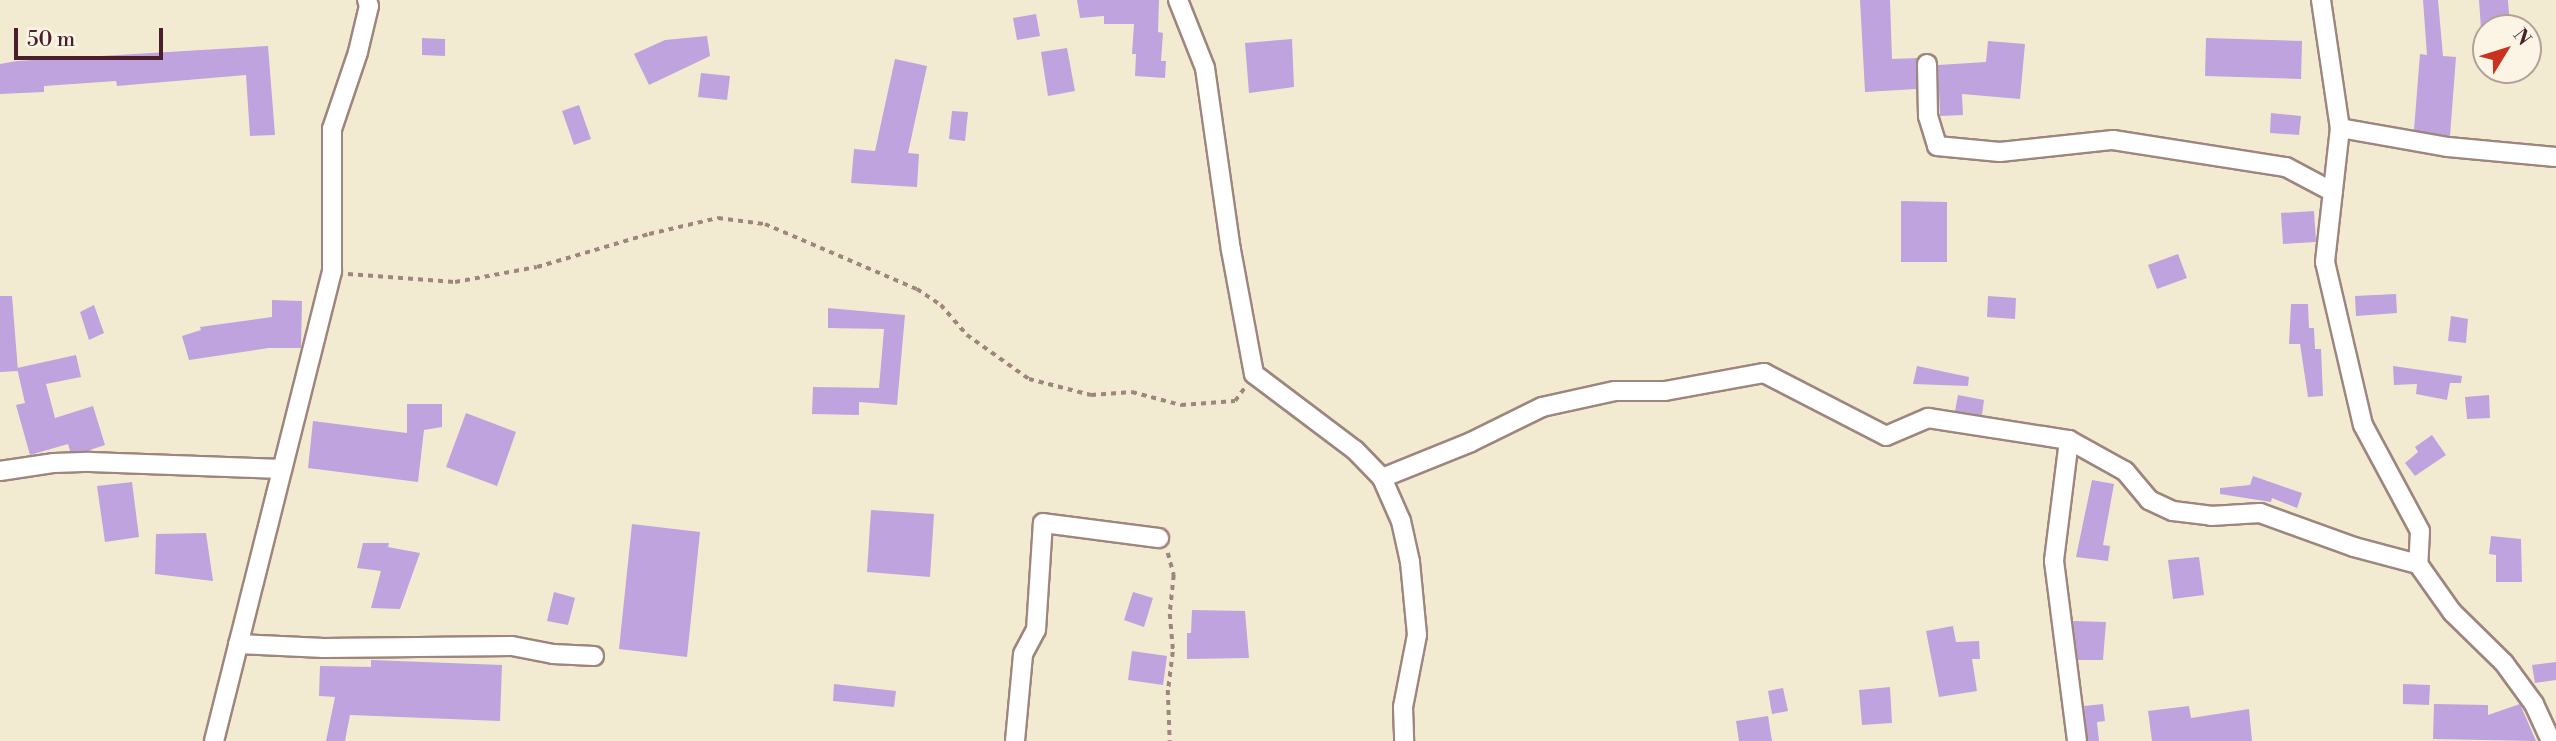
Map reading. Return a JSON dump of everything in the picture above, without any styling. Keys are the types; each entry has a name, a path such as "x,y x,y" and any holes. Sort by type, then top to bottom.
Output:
{"street":[{"path":"214,741 332,272 332,129 358,52 368,0"},
{"path":"1178,0 1205,68 1231,250 1254,374 1355,450 1382,478 1401,521 1410,562 1417,635 1404,706 1404,741"},
{"path":"2321,0 2340,128 2325,262 2364,425 2420,531 2418,564 2452,612 2504,663 2534,704 2551,741"},
{"path":"1927,64 1928,116 1937,146 2000,152 2113,140 2286,167 2333,192"},
{"path":"2340,128 2448,147 2556,157"},
{"path":"1382,478 1471,442 1542,407 1615,391 1665,391 1764,373 1886,436 1928,418 2069,440 2125,471 2149,500 2173,511 2211,516 2260,513 2354,547 2418,564"},
{"path":"2069,440 2054,561 2077,741"},
{"path":"0,471 54,463 282,469"},
{"path":"1015,741 1023,654 1036,630 1043,523 1159,538"},
{"path":"238,645 324,648 512,646 553,654 594,656"}],"path":[{"path":"332,272 404,280 455,282 537,267 649,234 718,218 765,224 917,289 941,305 967,335 1029,379 1091,395 1132,392 1181,405 1236,401 1254,374"},
{"path":"1159,538 1173,565 1174,575 1170,614 1173,652 1168,690 1170,741"}],"building":[{"path":"1077,0 1159,0 1158,32 1163,33 1161,61 1166,61 1165,78 1135,76 1136,54 1132,54 1134,24 1104,24 1104,16 1080,18"},
{"path":"1860,0 1890,0 1892,59 1917,58 1916,89 1865,92"},
{"path":"2423,0 2438,0 2443,56 2456,57 2450,136 2414,130 2420,54 2427,55"},
{"path":"2479,0 2508,0 2509,14 2480,14"},
{"path":"1036,14 1040,36 1017,40 1013,18"},
{"path":"707,36 710,56 649,85 634,54 665,40"},
{"path":"422,38 445,39 445,56 422,55"},
{"path":"2206,38 2302,41 2301,79 2205,76"},
{"path":"1292,39 1294,87 1249,93 1245,43"},
{"path":"1988,41 2025,44 2020,99 1962,94 1963,115 1940,116 1938,65 1986,62"},
{"path":"268,46 275,135 250,136 246,75 117,86 116,81 44,86 44,92 0,94 0,64"},
{"path":"1067,48 1075,91 1048,96 1041,52"},
{"path":"895,59 927,66 908,153 919,154 917,187 851,183 854,149 875,151"},
{"path":"701,73 730,76 727,100 698,97"},
{"path":"579,105 591,139 574,145 562,111"},
{"path":"952,111 968,112 965,141 949,139"},
{"path":"2271,113 2301,116 2299,135 2270,133"},
{"path":"1901,201 1947,202 1947,262 1901,262"},
{"path":"2314,211 2316,242 2283,244 2281,213"},
{"path":"2178,254 2187,278 2157,289 2148,265"},
{"path":"2396,294 2397,313 2356,316 2355,296"},
{"path":"0,296 12,296 18,371 0,372"},
{"path":"1988,296 2016,298 2015,319 1987,317"},
{"path":"272,300 302,301 301,348 269,348 189,360 182,336 201,330 200,327 272,317"},
{"path":"2291,304 2308,304 2309,328 2314,328 2315,349 2321,349 2323,396 2308,397 2300,344 2289,344"},
{"path":"94,305 104,333 89,340 80,312"},
{"path":"828,308 905,315 897,405 859,402 859,415 812,414 813,387 879,388 884,329 828,328"},
{"path":"2451,316 2468,319 2466,343 2448,341"},
{"path":"76,355 81,377 46,384 55,418 93,406 105,445 87,451 70,451 68,444 30,455 16,405 25,403 17,368"},
{"path":"1917,366 1969,377 1968,386 1913,384"},
{"path":"2393,366 2462,376 2461,383 2450,383 2447,400 2416,394 2417,384 2394,385"},
{"path":"1958,395 1984,400 1982,415 1955,411"},
{"path":"2489,395 2490,418 2467,419 2465,397"},
{"path":"407,404 442,404 442,427 424,430 418,482 308,468 313,421 407,433"},
{"path":"466,413 516,432 497,486 446,467"},
{"path":"2432,435 2446,455 2415,476 2405,463 2418,452 2415,447"},
{"path":"2253,476 2302,493 2297,508 2272,498 2271,502 2220,494 2220,488 2250,485"},
{"path":"2092,480 2114,484 2103,545 2110,546 2108,561 2076,557"},
{"path":"132,482 139,537 105,542 97,486"},
{"path":"871,510 934,514 930,577 867,572"},
{"path":"632,524 700,532 687,657 619,649"},
{"path":"206,533 213,581 155,574 156,534"},
{"path":"2491,536 2521,539 2522,582 2496,582 2496,555 2489,554"},
{"path":"363,543 389,543 388,547 420,553 400,609 371,608 381,571 357,568"},
{"path":"2199,557 2204,595 2173,599 2168,560"},
{"path":"554,592 575,598 568,625 547,621"},
{"path":"1133,592 1153,598 1144,627 1124,620"},
{"path":"1192,610 1245,611 1249,658 1187,659 1187,633 1191,633"},
{"path":"2073,621 2106,622 2103,660 2078,660"},
{"path":"1953,626 1956,642 1979,641 1980,659 1972,659 1977,691 1939,697 1926,631"},
{"path":"1132,651 1167,656 1163,685 1128,680"},
{"path":"371,660 502,665 500,721 350,715 345,741 326,741 335,697 319,696 320,666 371,667"},
{"path":"2556,662 2556,680 2535,683 2532,665"},
{"path":"834,684 896,691 894,707 833,701"},
{"path":"2403,684 2430,685 2429,705 2403,704"},
{"path":"1890,687 1892,723 1862,725 1859,690"},
{"path":"1783,688 1788,711 1772,714 1768,691"},
{"path":"2103,704 2105,721 2097,722 2099,741 2088,741 2084,706"},
{"path":"2434,704 2488,705 2488,715 2520,704 2536,741 2433,739"},
{"path":"2189,706 2191,718 2249,709 2252,741 2152,741 2148,711"},
{"path":"1768,716 1772,741 1739,741 1736,721"}]}
